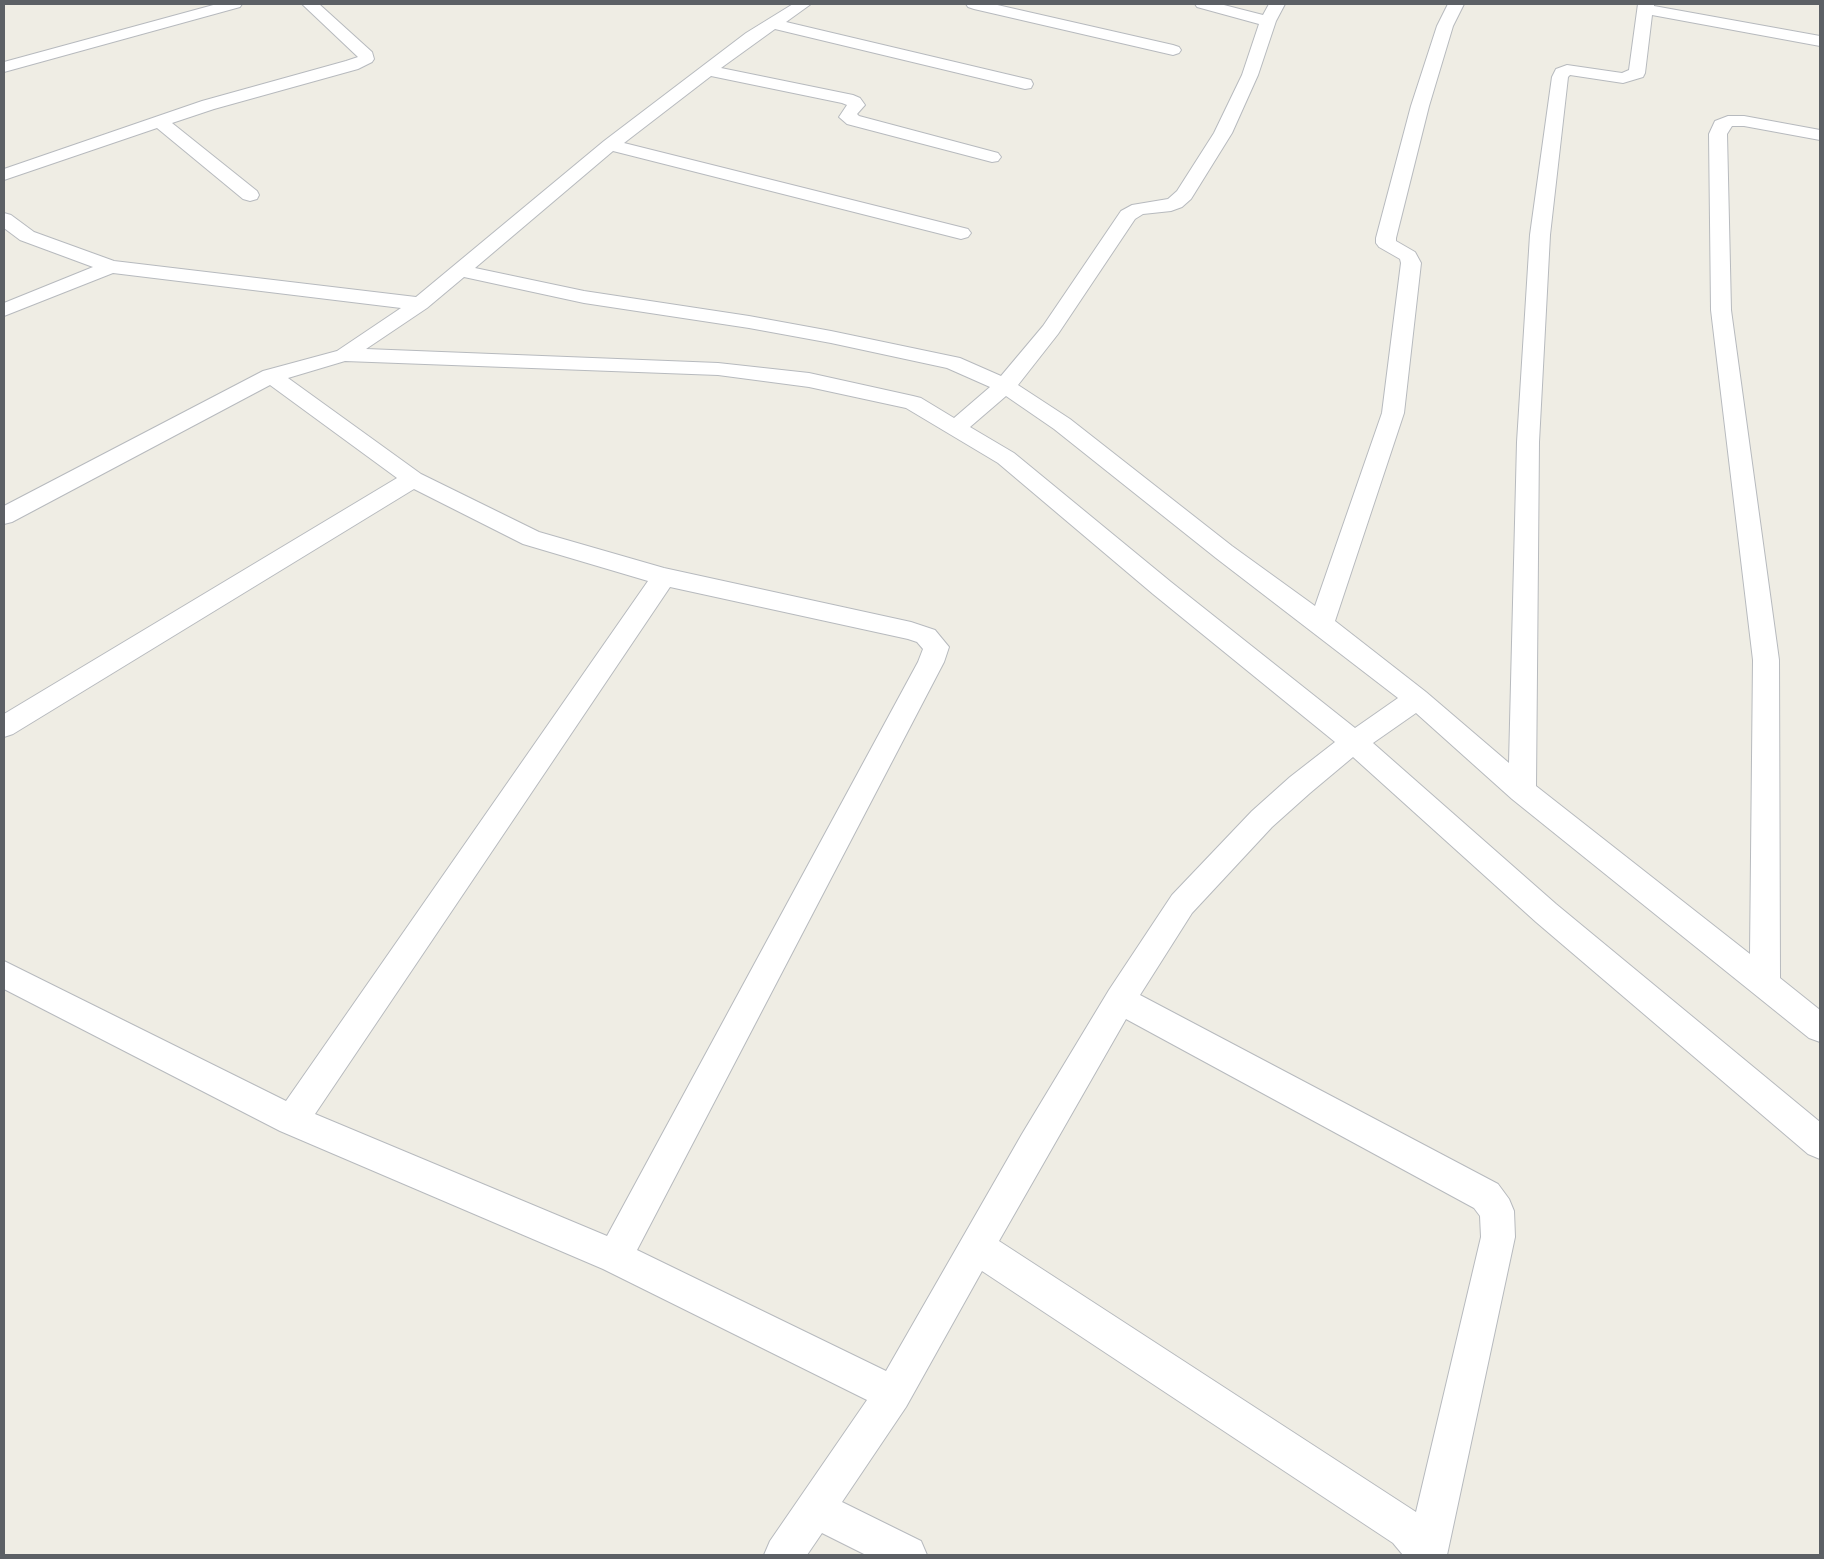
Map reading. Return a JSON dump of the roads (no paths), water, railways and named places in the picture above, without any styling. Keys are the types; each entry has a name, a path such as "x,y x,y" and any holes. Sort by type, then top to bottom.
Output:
{"street":[{"path":"4,67 234,4"},
{"path":"4,175 217,103 352,65 366,59 366,55 310,4"},
{"path":"4,516 271,376 344,355 420,304 610,145 707,70 752,36 803,4"},
{"path":"974,4 1173,50"},
{"path":"955,428 1005,386 1052,330 1128,215 1139,209 1164,207 1175,203 1184,195 1223,133 1250,75 1273,12 1204,4"},
{"path":"1321,624 1393,413 1412,263 1408,256 1386,243 1386,238 1420,106 1445,26 1456,4"},
{"path":"1522,791 1528,442 1540,235 1560,77 1567,70 1623,78 1637,73 1646,7 1820,41"},
{"path":"772,23 1025,84"},
{"path":"707,70 847,99 856,105 848,117 853,120 992,157"},
{"path":"1765,985 1766,660 1721,310 1718,134 1721,125 1728,121 1744,121 1820,135"},
{"path":"160,122 250,195"},
{"path":"610,145 961,234"},
{"path":"4,219 27,236 111,267 420,304"},
{"path":"4,310 111,267"},
{"path":"461,271 584,297 749,322 831,337 953,363 1005,386 1062,424 1224,552 1321,624 1417,700 1522,791 1820,1028"},
{"path":"344,355 727,370 809,380 913,403 1006,458 1030,476 1162,588 1354,742 1546,912 1820,1143"},
{"path":"271,376 413,479 531,538 664,577 911,631 926,636 936,647 931,662 615,1257"},
{"path":"4,727 413,479"},
{"path":"292,1120 664,577"},
{"path":"784,1555 893,1394 1034,1145 1120,1000 1182,904 1262,819 1354,742 1417,700"},
{"path":"4,974 292,1120 615,1257 893,1394"},
{"path":"1120,1000 1486,1196 1497,1210 1498,1237 1426,1555"},
{"path":"977,1247 1407,1528 1426,1555"},
{"path":"814,1510 907,1555"}]}
